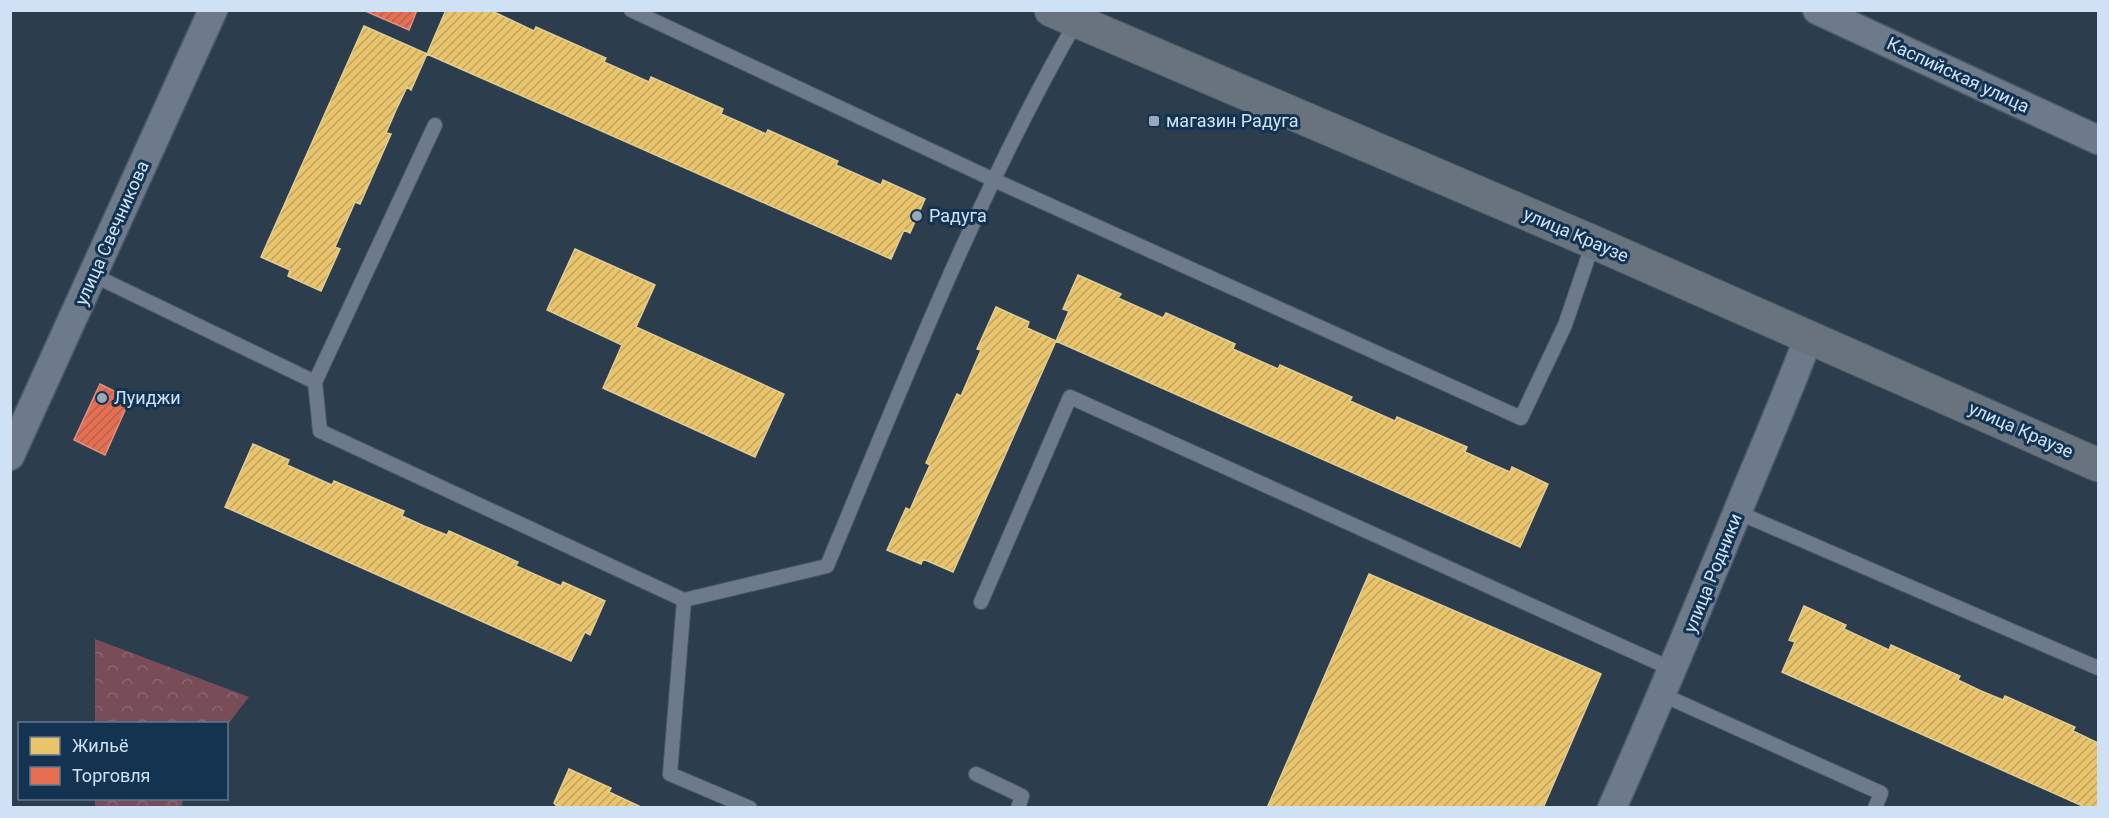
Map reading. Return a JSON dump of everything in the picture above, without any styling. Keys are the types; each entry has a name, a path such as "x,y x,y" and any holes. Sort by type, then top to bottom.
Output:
{"main road":[{"name":"улица Краузе","path":"1063,16 1593,242 2098,465"}],"street":[{"name":"улица Свечникова","path":"10,456 213,10"},
{"name":"Каспийская улица","path":"1817,10 2098,140"},
{"name":"улица Родники","path":"1612,807 1668,683 1737,512 1779,418 1809,336"}],"lane":[{"path":"632,10 994,180 1521,418 1565,325 1593,242"},
{"path":"435,126 315,382 320,431 684,600 827,566 929,324 1036,93 1063,16"},
{"path":"93,275 145,298 315,382"},
{"path":"981,602 1070,397 1668,683 1881,794 1875,807"},
{"path":"1737,512 2098,668"},
{"path":"684,600 670,774 750,807"},
{"path":"976,774 1022,796 1017,807"}],"green space":[{"path":"95,639 249,697 228,724 95,722"},
{"path":"95,800 183,800 182,807 95,807"}],"building: Жильё":[{"path":"446,10 490,10 534,31 536,27 606,58 604,62 649,82 651,77 723,109 721,114 766,134 768,130 838,161 836,165 881,185 883,180 925,199 910,233 904,230 891,259 427,54"},
{"path":"364,26 427,54 411,90 407,87 396,110 386,133 391,134 360,204 355,202 335,247 340,249 321,291 288,276 290,270 261,257"},
{"path":"575,249 655,285 636,327 784,394 755,457 603,388 622,345 547,310"},
{"path":"1078,275 1121,294 1118,298 1163,318 1166,313 1235,344 1233,349 1278,369 1280,365 1352,397 1350,401 1395,421 1397,417 1467,447 1465,452 1510,472 1512,467 1548,484 1520,547 1056,341 1069,311 1063,309"},
{"path":"996,307 1029,322 1027,328 1056,341 953,572 923,559 921,564 887,550 906,508 910,510 930,465 926,463 957,394 961,396 981,350 977,349"},
{"path":"253,444 289,460 287,465 332,485 334,481 404,511 402,516 424,526 447,535 449,531 518,562 516,566 561,586 563,582 605,601 590,635 585,632 571,661 225,507"},
{"path":"1369,574 1601,674 1543,808 1267,808"},
{"path":"1804,606 1846,625 1844,629 1889,650 1891,645 1960,676 1958,680 1981,691 2003,700 2005,696 2075,727 2073,731 2098,743 2098,808 2087,808 1782,672 1795,642 1789,640"},
{"path":"569,769 611,788 609,792 643,808 559,808 554,803"}],"building: Торговля":[{"path":"363,10 417,10 409,30"},
{"path":"100,384 130,399 105,455 74,440"}],"place":[{"name":"магазин Радуга","path":"1154,121"},
{"name":"Радуга","path":"917,216"},
{"name":"Луиджи","path":"102,398"}]}
